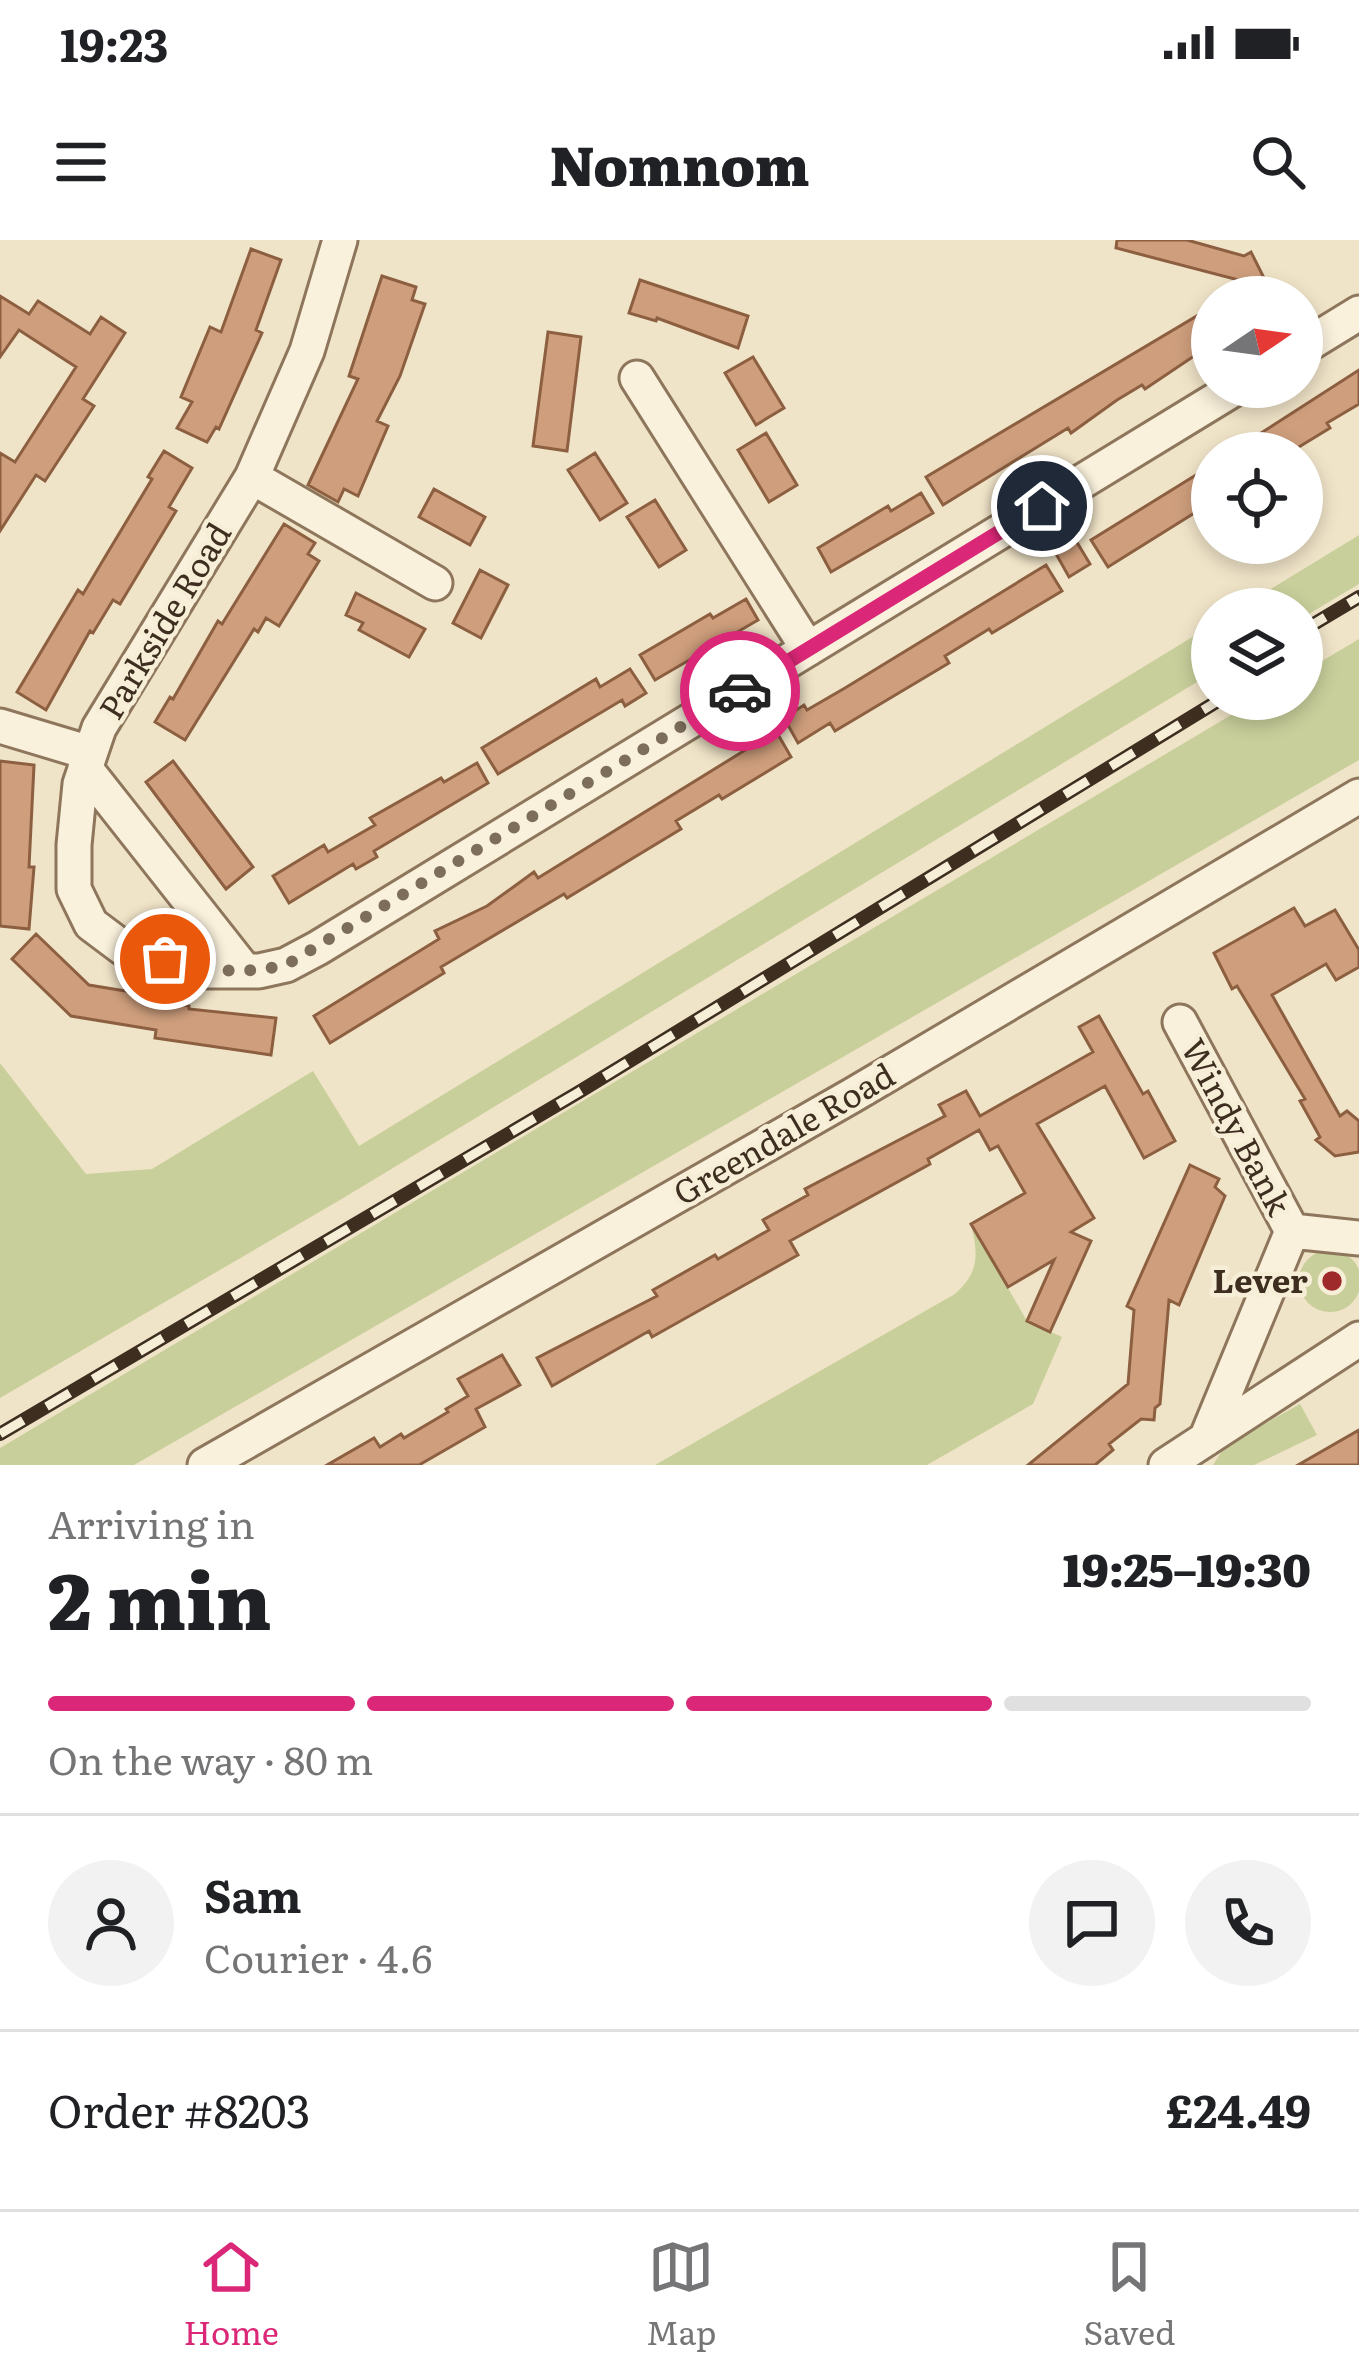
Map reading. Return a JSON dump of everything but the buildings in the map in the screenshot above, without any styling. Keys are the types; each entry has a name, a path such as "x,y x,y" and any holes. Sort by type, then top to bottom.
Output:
{"street":[{"name":"Parkside Road","path":"340,240 307,351 252,477 99,728 78,804 74,889 91,924 123,948 206,971 286,965 318,948 1204,408"},
{"path":"1323,335 1359,314"},
{"path":"637,378 808,649"},
{"path":"252,477 434,583"},
{"path":"0,726 88,761 245,971"},
{"name":"Greendale Road","path":"205,1465 853,1095 1359,796"},
{"name":"Windy Bank","path":"1180,1022 1292,1231"},
{"name":"Windy Bank","path":"1292,1231 1359,1238"},
{"name":"Windy Bank","path":"1206,1439 1292,1231"},
{"path":"1166,1465 1359,1339"}],"green space":[{"path":"1359,535 1359,584 1323,605 1323,588 1272,588 1312,564 1323,564 1323,557"},
{"path":"1191,638 1191,686 340,1200 0,1398 0,1063 86,1174 152,1169 313,1071 359,1146"},
{"path":"1359,639 1359,760 134,1465 0,1465 0,1448 1223,720 1323,720 1323,660"},
{"path":"971,1224 1027,1321 1062,1337 1033,1404 927,1465 655,1465 955,1294 975,1262"},
{"path":"1318,1252 1342,1252 1359,1269 1359,1293 1342,1310 1318,1310 1301,1293 1301,1269"},
{"path":"1300,1404 1317,1435 1254,1465 1213,1465 1225,1446"}],"railway":[{"path":"1323,618 1359,597"},
{"path":"0,1434 579,1092 1191,717"}],"way so far":[{"path":"165,959 206,971 259,971 286,965 740,691"}],"place":[{"name":"Lever","path":"1332,1281"}],"route":[{"path":"740,691 1042,506"}]}
